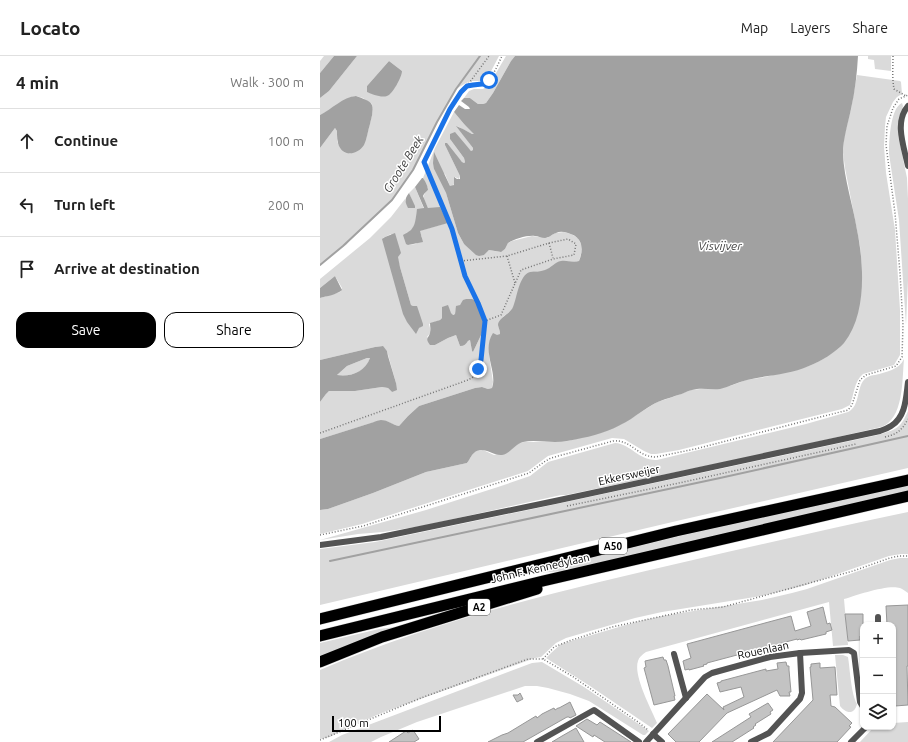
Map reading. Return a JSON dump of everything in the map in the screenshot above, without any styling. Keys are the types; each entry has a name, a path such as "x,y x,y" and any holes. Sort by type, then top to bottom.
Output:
{"highway":[{"name":"John F. Kennedylaan","path":"320,619 676,531 908,480"},
{"name":"John F. Kennedylaan","path":"320,636 640,558 908,496"},
{"name":"A2","path":"320,662 382,637 640,558"}],"street":[{"path":"908,106 903,114 901,123 902,137 908,166"},
{"name":"Ekkersweijer","path":"320,546 381,537 548,503 880,431 890,427 902,416 908,382"},
{"name":"Rouenlaan","path":"646,742 705,677 712,673 770,657 800,653 849,650 854,653 860,702"},
{"path":"751,742 769,733 800,700 802,693 800,653"},
{"path":"674,654 686,698"},
{"path":"536,742 594,710 639,742"},
{"path":"851,742 863,730"},
{"path":"653,734 662,742"}],"path":[{"path":"320,433 468,380 475,376 481,360 485,321 465,276 452,229 424,162 450,109 488,56"},
{"path":"467,86 482,84 489,80 502,56"},
{"path":"893,56 892,78 894,89 907,95"},
{"path":"320,535 363,526 425,507 529,473 550,458 613,441 618,440 624,442 643,454 656,457 695,449 848,410 852,405 862,377 896,366 902,357 903,325 898,246 886,145 887,126 892,108 899,99 907,95"},
{"path":"461,260 507,256 549,243 568,239 576,244 574,255 553,259 521,270 501,315 485,321"},
{"path":"549,243 553,259"},
{"path":"507,256 515,283"},
{"path":"543,659 554,648 569,641 612,627 691,610 723,607 853,571 890,558 908,556"},
{"path":"320,740 428,695 528,660 543,659 572,676 653,734"}],"shaded area":[{"path":"324,56 334,56 320,73 320,61"},
{"path":"357,56 499,56 488,77 481,81 466,83 456,89 437,122 413,170 392,200 346,245 320,265 320,148 335,128 337,131 337,142 344,152 350,154 366,139 373,111 372,104 363,98 356,96 351,97 320,115 320,98 329,91","holes":["389,61 402,71 383,96 367,92 367,86"]},
{"path":"506,56 515,56 486,103 478,104 470,98 464,98 469,91 474,89 483,89 489,85"},
{"path":"868,56 891,56 891,71 875,69 874,60 868,59"},
{"path":"857,75 901,82 902,94 893,102 886,117 884,146 886,173 895,230 900,310 900,355 894,365 863,374 860,377 856,384 850,405 842,409 679,450 656,454 651,454 644,451 624,439 612,438 548,456 528,471 362,524 320,534 320,510 328,509 373,493 426,472 467,463 474,452 478,450 483,450 494,455 511,450 519,443 568,441 603,432 622,424 657,402 691,390 730,386 746,380 809,366 825,358 840,347 852,329 857,315 861,288 862,267 860,246 843,153 844,137"},
{"path":"902,103 903,106 898,124 898,135 907,178 908,199 908,280 906,325 899,220 889,154 890,134 893,118 898,106"},
{"path":"454,112 474,133 474,135 457,126 473,148 471,151 466,146 450,139 464,158 465,162 463,163 445,145 460,176 459,179 455,177 453,186 450,186 445,174 434,169 446,193 458,233 464,244 484,255 489,250 500,252 505,249 508,243 512,241 532,236 547,238 555,233 564,232 578,238 582,246 579,261 565,261 544,271 530,272 512,310 500,320 499,323 500,334 497,336 489,355 493,382 492,388 475,388 419,406 399,426 381,420 320,439 320,402 329,391 355,391 382,387 388,388 392,392 396,383 387,351 382,346 320,360 320,298 340,292 342,288 335,276 320,288 320,279 370,238 391,217 405,199 405,201 415,208 409,193 415,187 424,209 417,210 414,227 409,232 408,245 416,244 422,237 419,231 447,223 443,213 428,208 424,199 424,195 428,188 423,178 435,148","holes":["391,234 411,305 413,306 420,327 419,328 383,238","466,299 472,299 482,333 473,352 470,340 460,346 456,335 435,345 427,337 431,332 429,324 442,318 442,309 451,313 452,315 455,314 456,309"]},
{"path":"370,358 368,363 361,370 352,374 337,375 347,366"},
{"path":"904,359 902,388 898,408 889,423 881,427 773,452 561,495 422,526 320,540 426,510 498,487 530,476 548,462 615,443 626,446 645,458 657,460 806,424 848,412 855,405 861,385 866,378 896,368"},
{"path":"908,411 908,468 320,605 320,549 375,542 878,435 897,428 903,422"},
{"path":"908,485 908,491 564,571 538,573 561,565 684,535"},
{"path":"908,512 908,554 889,556 791,589 761,596 662,612 635,618 566,638 556,643 541,657 384,712 330,737 320,739 320,670 365,652 457,620 551,594 693,560"},
{"path":"900,558 908,558 908,593 900,588 888,587 872,590 844,599 848,645 833,646 829,602 646,652 639,658 637,667 640,683 657,723 652,728 546,658 561,644 636,622 662,616 762,600 792,593"},
{"path":"403,626 320,656 320,643 379,629"},
{"path":"835,655 843,655 848,657 852,688 857,704 855,709 851,712 840,706"},
{"path":"542,662 584,687 649,731 643,735 589,701 570,694 537,686 525,686 417,722 371,742 329,742 342,735 532,663"},
{"path":"908,722 908,742 860,742 871,730 896,730 896,723"}],"water":[{"path":"334,56 357,56 329,91 320,98 320,73"},
{"name":"Visvijver","path":"515,56 858,56 855,89 843,148 845,173 861,258 862,288 857,318 844,343 840,347 818,362 801,369 755,378 720,389 690,390 658,402 614,428 588,437 562,442 523,442 502,455 478,450 467,463 426,472 373,493 328,509 320,510 320,439 379,420 384,420 399,426 419,406 475,388 492,388 493,375 489,354 490,340 493,333 497,335 500,334 498,325 502,318 513,307 523,277 530,272 545,270 559,262 579,261 581,257 582,248 577,237 562,232 546,238 528,236 508,243 505,249 501,252 489,250 484,255 476,255 464,244 458,233 446,193 434,169 434,152 450,186 454,185 454,177 460,179 445,143 447,143 464,163 464,158 450,139 450,134 455,132 471,151 473,148 456,126 474,134 454,112 459,105 465,109 470,109 461,101 464,98 470,98 478,104 486,103"},
{"path":"389,61 402,71 394,89 387,96 377,96 367,92 367,86"},
{"path":"356,96 365,99 373,107 372,117 364,145 358,151 352,153 345,152 338,144 337,131 335,128 320,148 320,115 342,101"},
{"path":"422,178 428,188 423,196 428,208 440,207 448,223 420,231 423,242 408,245 406,244 403,235 413,228 417,209 424,208 415,187"},
{"path":"409,193 415,208 408,208 406,204 406,199"},
{"path":"395,233 401,253 398,257 400,267 411,305 417,306 423,324 416,334 403,314 382,239"},
{"path":"335,276 342,290 320,298 320,288"},
{"path":"466,299 476,301 483,321 482,333 473,352 470,340 465,345 460,346 456,335 435,345 430,345 427,340 430,332 430,323 442,318 442,307 448,305 453,315 455,314 456,306 460,305 463,300"},
{"path":"383,346 387,351 397,390 392,392 388,388 382,387 355,391 329,391 320,402 320,360","holes":["370,358 368,363 361,370 352,374 337,375 347,366"]}],"building":[{"path":"908,605 908,705 896,706 896,622 887,622 886,606"},
{"path":"823,607 827,624 830,623 832,630 826,632 826,634 801,640 797,639 707,663 703,665 704,666 685,670 683,661 691,658 687,644 791,616 795,631 811,626 807,612"},
{"path":"845,614 863,614 863,622 860,622 860,640 848,641"},
{"path":"663,657 668,666 675,700 654,705 644,668 646,667 645,661"},
{"path":"786,662 787,666 789,666 790,696 780,696 777,690 727,713 699,742 676,742 668,734 707,694 724,710 723,707 744,697 741,687 720,692 717,683 766,669 766,671 778,669 777,663"},
{"path":"820,663 820,668 835,667 837,695 830,695 831,706 835,707 852,723 849,726 851,727 837,742 773,742 813,700 810,667 811,664"},
{"path":"520,693 523,699 517,702 513,695 518,695"},
{"path":"570,702 576,715 570,718 567,717 523,742 488,742 508,733 536,716 537,718 554,708 555,710"},
{"path":"768,703 773,710 770,712 771,714 755,724 756,725 753,727 754,728 732,742 712,742 751,717 749,714"},
{"path":"587,719 597,725 600,722 631,742 605,742 594,735 593,737 576,726"},
{"path":"576,728 584,742 552,742 562,736"},
{"path":"413,730 419,739 414,742 389,742 406,731 408,733"}],"waterway":[{"name":"Groote Beek","path":"320,265 343,246 392,200 413,170 437,122 456,89 480,56"},
{"path":"330,561 720,478 908,436"}],"route":[{"path":"478,369 481,360 485,321 465,276 452,229 424,162 450,109 461,92 467,86 482,84 489,80"}]}
